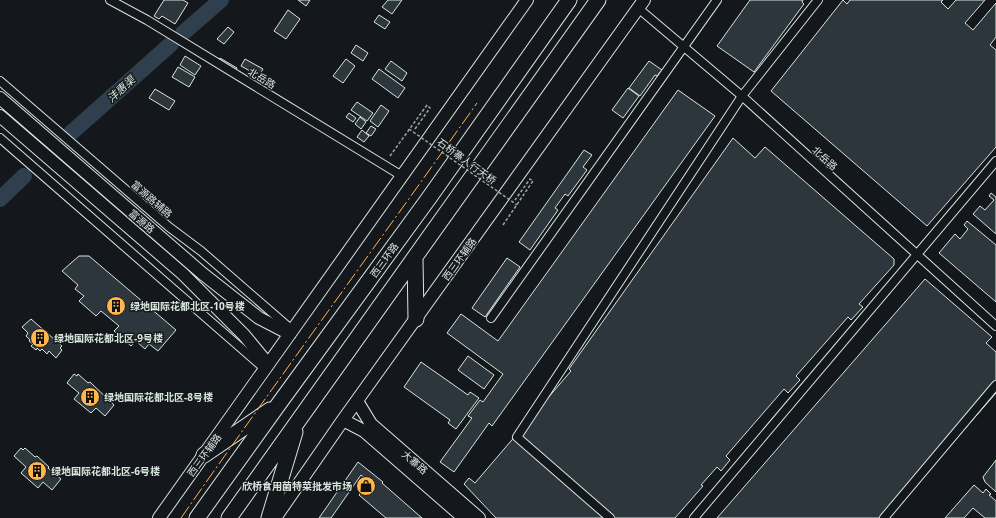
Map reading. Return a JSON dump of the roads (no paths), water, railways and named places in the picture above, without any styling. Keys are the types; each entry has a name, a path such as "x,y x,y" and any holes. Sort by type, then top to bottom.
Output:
{"highway":[{"name":"西三环路","path":"197,518 429,198 569,0"},
{"path":"229,518 598,0"},
{"path":"415,258 416,319"},
{"path":"204,455 278,405"},
{"path":"269,518 299,420"}],"main road":[{"name":"西三环辅路","path":"158,518 527,0"},
{"name":"西三环辅路","path":"275,518 343,420 641,4"},
{"name":"富源路","path":"0,98 203,274 259,318 291,332"},
{"name":"富源路","path":"0,116 183,274 244,335 267,367"},
{"name":"大寨路","path":"357,401 371,424 479,518"},
{"name":"大寨路","path":"343,420 364,431 464,518"}],"street":[{"name":"北岳路","path":"110,0 147,20 402,176"},
{"path":"491,318 717,0"},
{"path":"610,518 517,437 742,96 818,0"},
{"name":"北岳路","path":"641,4 684,47 742,96 996,326"},
{"name":"富源路辅路","path":"0,81 163,221 202,251 291,332"},
{"path":"0,138 267,367"},
{"path":"694,518 996,161"},
{"path":"884,518 996,385"}],"waterway":[{"name":"沣惠渠","path":"183,33 221,0"},
{"name":"沣惠渠","path":"71,133 171,44"},
{"name":"沣惠渠","path":"0,199 24,176"}],"place":[{"name":"绿地国际花都北区-10号楼","path":"116,306"},
{"name":"绿地国际花都北区-9号楼","path":"40,338"},
{"name":"绿地国际花都北区-8号楼","path":"90,397"},
{"name":"绿地国际花都北区-6号楼","path":"37,471"},
{"name":"欣桥食用菌特菜批发市场","path":"366,486"}]}
